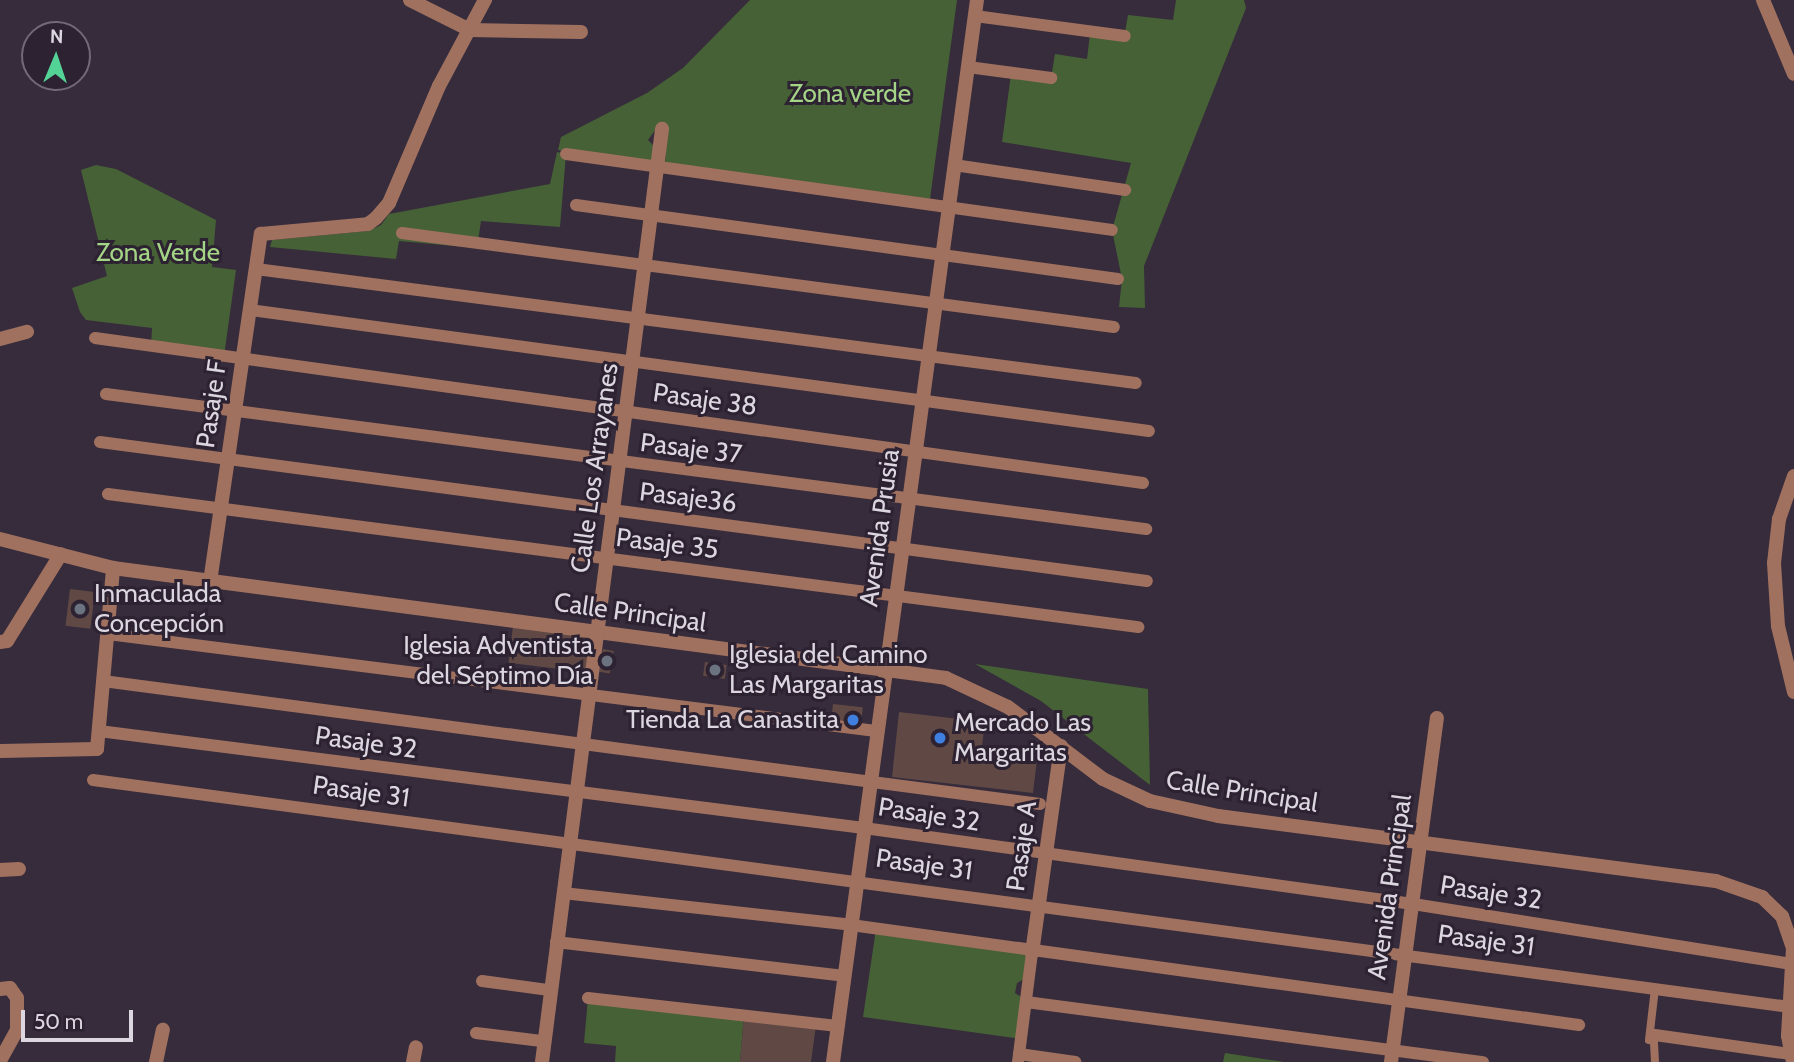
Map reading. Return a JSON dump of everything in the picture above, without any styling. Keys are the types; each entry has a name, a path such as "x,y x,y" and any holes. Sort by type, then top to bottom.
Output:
{"street":[{"path":"410,0 470,30 581,32"},
{"path":"470,30 485,0"},
{"name":"Avenida Prusia","path":"833,1062 977,0"},
{"path":"1763,0 1788,47 1794,74"},
{"path":"975,16 1125,36"},
{"name":"Pasaje F","path":"210,582 261,234 368,224 376,218 389,203 439,86 470,30"},
{"path":"968,67 1051,78"},
{"name":"Calle Los Arrayanes","path":"542,1062 542,1041 555,942 641,319 662,129"},
{"path":"566,154 1112,230"},
{"path":"954,165 1125,190"},
{"path":"576,205 1118,279"},
{"path":"402,233 936,301 1114,327"},
{"path":"256,269 1136,383"},
{"path":"250,310 1149,431"},
{"path":"0,339 27,332"},
{"name":"Pasaje 38","path":"96,338 1143,483"},
{"name":"Pasaje 37","path":"106,394 621,463 1146,529"},
{"name":"Pasaje36","path":"100,442 1147,581"},
{"path":"1794,476 1779,519 1774,563 1778,626 1794,692"},
{"name":"Pasaje 35","path":"108,494 1138,627"},
{"name":"Calle Principal","path":"0,539 113,569 946,678 1007,708 1103,779 1150,801 1218,816 1716,881 1762,897 1782,916 1793,948 1789,1007 1792,1058"},
{"path":"0,642 7,641 61,554"},
{"path":"0,751 97,749 113,569"},
{"path":"108,634 876,731"},
{"path":"103,681 1040,804"},
{"name":"Avenida Principal","path":"1392,1057 1437,718"},
{"name":"Pasaje 32","path":"99,731 576,794 864,828 1045,856 1413,904 1793,964"},
{"name":"Pasaje A","path":"1032,953 1061,746"},
{"name":"Pasaje 31","path":"93,780 857,879 1789,1007"},
{"path":"0,870 19,869"},
{"path":"563,892 851,925 1032,953 1579,1025"},
{"path":"555,942 844,976"},
{"path":"1032,953 1019,1058 1075,1062"},
{"path":"482,981 549,990"},
{"path":"0,989 10,988 17,998 17,1030 0,1061"},
{"path":"588,999 837,1026"},
{"path":"1026,1002 1392,1057 1483,1062"},
{"path":"156,1062 163,1030"},
{"path":"476,1033 542,1041"},
{"path":"1655,1035 1792,1058"}],"lane":[{"path":"1654,1062 1654,1041 1649,1040 1655,988"}],"green space":[{"name":"Zona verde","path":"750,0 957,0 930,199 665,164 667,130 656,129 648,140 654,146 652,163 558,150 561,137 647,93 683,68"},
{"path":"1176,0 1244,0 1246,8 1144,266 1145,308 1119,307 1122,279 1112,230 1131,163 1002,142 1011,74 1051,78 1055,54 1087,59 1090,34 1124,38 1128,15 1173,20"},
{"name":"Zona Verde","path":"557,152 566,154 560,227 481,221 477,248 399,241 396,259 270,247 272,240 368,231 381,225 389,214 550,184"},
{"name":"Zona Verde","path":"96,165 116,169 216,220 212,267 236,270 224,356 151,346 152,328 86,320 80,312 72,288 107,276 81,170"},
{"path":"975,664 1148,689 1150,785 1041,701"},
{"path":"876,929 1032,953 1026,978 1017,983 1015,993 1023,998 1021,1039 863,1017"},
{"path":"588,998 744,1016 740,1062 615,1062 616,1046 584,1043"},
{"path":"1225,1053 1284,1062 1223,1062"}],"building":[{"name":"Inmaculada Concepción","path":"70,589 95,592 90,629 65,626"},
{"path":"513,626 590,636 586,672 508,663"},
{"name":"Iglesia Adventista del Séptimo Día","path":"603,649 614,651 610,674 599,672"},
{"name":"Iglesia del Camino Las Margaritas","path":"705,662 727,665 725,679 703,676"},
{"path":"833,704 863,707 861,728 831,725"},
{"name":"Mercado Las Margaritas","path":"899,712 985,722 981,754 1037,760 1033,793 892,777"},
{"path":"744,1016 816,1025 811,1062 740,1062"}],"place":[{"name":"Inmaculada Concepción","path":"80,609"},
{"name":"Iglesia Adventista del Séptimo Día","path":"607,661"},
{"name":"Iglesia del Camino Las Margaritas","path":"715,670"},
{"name":"Tienda La Canastita","path":"853,720"},
{"name":"Mercado Las Margaritas","path":"940,738"}]}
